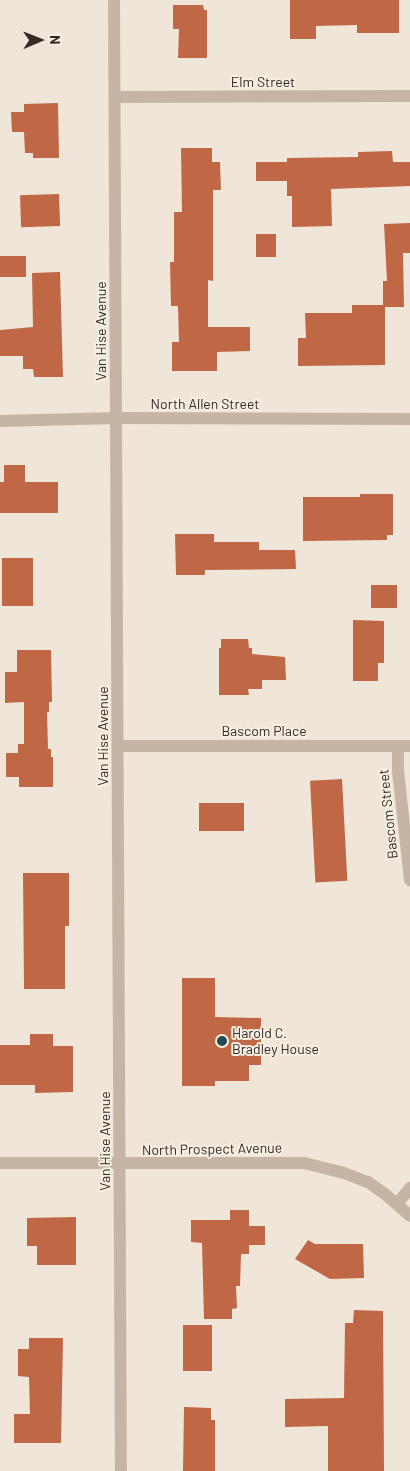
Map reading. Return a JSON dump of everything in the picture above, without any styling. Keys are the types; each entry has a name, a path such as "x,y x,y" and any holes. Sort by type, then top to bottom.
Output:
{"street":[{"name":"Van Hise Avenue","path":"114,0 116,97 121,1471"},
{"name":"Elm Street","path":"116,97 410,96"},
{"name":"North Allen Street","path":"0,420 117,418 410,419"},
{"name":"Bascom Place","path":"118,746 404,746"},
{"name":"Bascom Street","path":"404,746 398,771 410,880"},
{"name":"North Prospect Avenue","path":"0,1163 120,1165 304,1163 344,1173 368,1182 410,1216"},
{"path":"397,1204 410,1188"}],"building":[{"path":"290,0 399,0 399,33 357,33 357,25 316,26 316,39 290,39"},
{"path":"173,5 203,5 204,10 207,10 207,58 178,58 179,29 173,29"},
{"path":"58,103 59,158 33,158 33,153 25,153 24,132 12,132 11,112 24,112 24,104"},
{"path":"181,148 212,148 212,162 220,162 221,190 213,190 213,281 208,280 208,327 250,327 250,351 217,352 217,371 172,371 172,342 179,342 178,306 171,306 170,262 174,262 174,212 182,212"},
{"path":"392,151 393,162 410,162 410,186 331,189 332,226 292,227 292,196 287,196 287,181 256,181 256,162 287,162 287,158 358,157 358,152"},
{"path":"59,194 60,226 21,227 20,195"},
{"path":"410,223 410,253 403,253 404,307 385,307 385,365 298,366 298,338 306,338 305,313 352,313 352,305 383,305 383,281 387,281 384,224"},
{"path":"256,234 276,234 276,257 256,257"},
{"path":"0,256 26,256 26,277 0,277"},
{"path":"60,272 63,377 34,377 33,369 23,369 23,356 0,356 0,330 33,327 32,273"},
{"path":"4,465 25,465 25,482 58,482 58,513 0,513 0,482 4,482"},
{"path":"360,494 393,494 393,535 387,535 387,540 303,541 303,497 360,497"},
{"path":"175,534 214,534 214,542 259,542 259,550 295,550 296,569 205,570 205,575 176,575"},
{"path":"2,558 33,558 33,606 2,606"},
{"path":"371,585 397,585 397,608 371,608"},
{"path":"353,620 384,621 384,663 378,663 378,681 353,681"},
{"path":"221,639 248,639 249,648 252,648 252,654 285,657 286,680 262,680 262,689 248,689 249,695 219,695 219,648 221,648"},
{"path":"17,650 51,650 52,702 49,702 49,712 47,712 48,749 51,749 51,757 53,757 53,787 19,787 19,777 6,777 6,753 18,753 18,744 24,744 24,702 5,703 5,672 17,672"},
{"path":"342,779 347,881 315,883 310,781"},
{"path":"199,803 244,803 244,831 199,831"},
{"path":"23,873 69,873 69,926 65,926 65,989 24,989"},
{"name":"Harold C. Bradley House","path":"182,978 215,978 215,1017 261,1018 261,1065 249,1065 249,1081 215,1081 215,1086 182,1086"},
{"path":"30,1034 53,1034 53,1046 73,1046 73,1092 35,1093 35,1085 0,1085 0,1045 30,1045"},
{"path":"230,1210 249,1210 249,1226 265,1226 265,1245 249,1245 249,1254 241,1254 240,1286 236,1286 237,1308 232,1309 232,1319 204,1319 202,1243 191,1242 191,1220 230,1220"},
{"path":"76,1217 76,1265 37,1265 37,1246 27,1246 27,1218"},
{"path":"308,1240 315,1244 363,1244 364,1278 330,1279 295,1259"},
{"path":"354,1310 383,1311 384,1471 328,1471 328,1426 285,1427 285,1399 344,1398 345,1323 353,1323"},
{"path":"183,1325 212,1325 212,1371 183,1371"},
{"path":"29,1338 63,1338 61,1443 14,1443 14,1414 30,1414 29,1377 18,1376 18,1349 29,1349"},
{"path":"184,1407 211,1408 211,1420 215,1420 215,1471 183,1471"}],"place":[{"name":"Harold C. Bradley House","path":"222,1041"}]}
